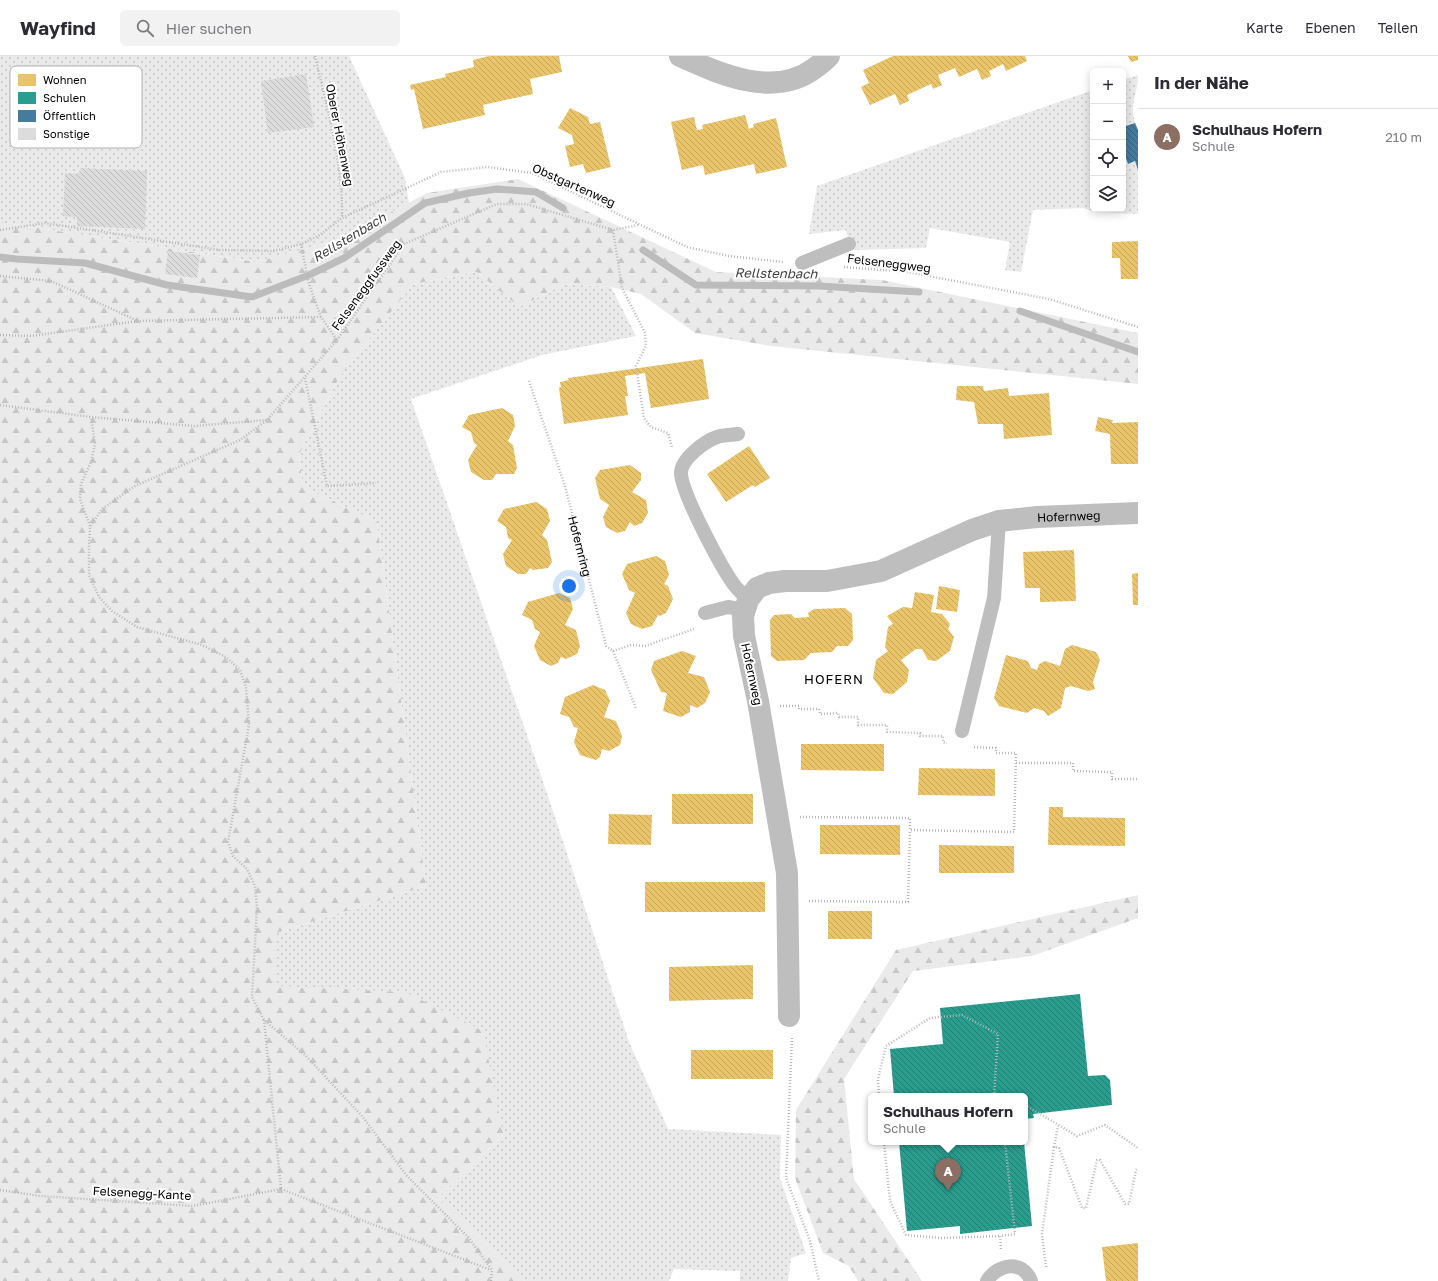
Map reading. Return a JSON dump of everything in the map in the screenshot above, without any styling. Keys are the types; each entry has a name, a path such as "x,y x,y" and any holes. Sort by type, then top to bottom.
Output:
{"street":[{"path":"680,56 702,66 750,82 784,82 805,75 828,56"},
{"name":"Hofernweg","path":"789,1016 787,873 758,701 744,636 744,616 747,605 757,588 769,583 785,581 827,581 881,571 972,530 999,521 1037,517 1138,513"}],"lane":[{"path":"802,263 849,244"},
{"path":"705,613 728,607 747,605 699,522 686,493 681,472 685,462 698,447 717,437 738,434"},
{"path":"962,731 994,598 999,521"},
{"path":"987,1281 997,1269 1003,1266 1018,1268 1025,1272 1030,1281"}],"path":[{"name":"Oberer Höhenweg","path":"315,56 337,152 343,190 342,218"},
{"name":"Obstgartenweg","path":"0,230 45,223 220,250 274,251 301,244 320,235 342,218 441,172 488,167 532,173 638,225"},
{"name":"Felseneggfussweg","path":"90,527 102,509 135,486 240,440 268,420 337,340 404,244 497,204 526,204 613,230 638,225"},
{"path":"638,225 688,247 728,256 802,263"},
{"path":"613,230 622,288 645,333 646,346 636,366 644,418 651,427 668,433 681,472"},
{"path":"301,244 309,284 321,317 337,340"},
{"name":"Felseneggweg","path":"840,266 908,272 1049,299 1138,327"},
{"path":"0,276 52,282 138,321"},
{"path":"0,335 31,336 138,321 321,317"},
{"path":"305,377 327,486 376,483"},
{"name":"Hofernring","path":"529,381 565,486 606,646 613,651 636,708"},
{"path":"0,405 91,417 194,426 268,420"},
{"path":"91,417 95,444 91,462 81,484 80,499 90,527 89,575 99,597 112,611 137,627 202,645 226,657 240,670 246,687 249,725 228,842 233,856 247,869 255,886 257,907 252,997 264,1020 281,1189 492,1270"},
{"path":"613,651 631,645 645,646 696,628"},
{"path":"758,701 777,701 776,706 799,706 799,709 819,709 820,714 838,713 839,717 858,717 858,725 888,725 887,732 920,733 920,736 943,736 943,742"},
{"path":"910,830 1014,832 1016,753 996,753 996,748 968,747"},
{"path":"1016,763 1073,763 1073,771 1112,772 1112,779 1138,779"},
{"path":"777,816 910,818 908,902 787,901"},
{"path":"879,1093 878,1078 886,1046 930,1018 962,1015 998,1034 994,1093"},
{"path":"789,1016 793,1046 786,1178 810,1240 819,1281"},
{"path":"264,1020 304,1054 362,1116 407,1176 468,1238 492,1270 491,1281"},
{"path":"1028,1108 1077,1136 1105,1125 1138,1148"},
{"path":"1046,1273 1042,1234 1058,1126"},
{"path":"884,1145 890,1201 906,1235 941,1238 1015,1234 1005,1145"},
{"path":"1054,1147 1059,1148 1082,1208 1086,1208 1097,1160 1100,1160 1125,1204 1130,1204 1136,1170 1138,1168"},
{"name":"Felsenegg-Kante","path":"0,1190 40,1196 193,1206 281,1189"},
{"path":"1000,1236 1003,1266"}],"green space":[{"path":"0,56 349,56 405,178 409,203 339,240 256,262 0,222"},
{"path":"1138,75 1133,104 1133,116 1135,123 1126,126 1126,104 1126,79"},
{"path":"1090,91 1090,210 1084,208 1033,210 1021,272 1005,270 1010,242 930,228 926,248 851,250 846,230 809,234 817,186"},
{"path":"1126,158 1128,164 1135,161 1138,170 1138,214 1096,212 1126,212"},
{"path":"518,179 716,272 882,280 1138,333 1138,384 771,346 695,333 641,294 611,287 565,284 519,307 477,272 413,284 340,376 299,454 303,487 377,522 426,886 276,933 276,986 405,992 483,1031 503,1135 438,1198 525,1281 0,1281 0,222 256,262 339,240 427,193"},
{"path":"477,272 519,307 565,284 611,287 636,336 542,355 411,399 550,802 629,1042 668,1129 781,1135 780,1178 806,1253 791,1258 788,1281 740,1281 740,1271 674,1269 669,1281 525,1281 438,1198 503,1135 405,992 276,987 276,933 426,886 377,522 303,487 299,454 340,376 413,284"},
{"path":"1138,895 1138,918 1032,956 913,971 844,1079 854,1179 922,1281 858,1281 849,1266 823,1253 795,1178 796,1110 896,950"}],"building: Wohnen":[{"path":"489,56 559,56 562,72 530,79 533,94 483,105 485,115 423,129 414,89 411,90 410,85 446,77 445,74 474,67 473,60"},
{"path":"893,56 1025,56 1027,61 1006,71 1003,64 989,71 991,76 982,80 977,69 959,77 955,68 938,75 942,85 933,89 931,84 907,95 909,101 900,105 895,94 870,105 861,87 869,83 863,70"},
{"path":"1128,56 1138,56 1138,60 1131,62"},
{"path":"570,108 588,117 590,124 600,122 611,167 586,173 583,164 570,167 565,146 574,144 572,135 558,128"},
{"path":"745,115 749,129 754,127 753,124 776,118 787,167 756,174 754,164 705,175 703,165 682,170 671,122 694,117 697,130 703,129 702,125"},
{"path":"1138,241 1138,279 1121,279 1120,258 1112,258 1112,242"},
{"path":"703,359 709,399 651,408 645,373 625,376 628,396 625,396 628,415 564,424 559,388 561,387 560,382 569,380 568,378"},
{"path":"957,386 983,386 984,391 1008,388 1009,396 1049,393 1052,435 1004,439 1003,424 978,424 974,402 956,400"},
{"path":"502,408 513,415 515,426 508,441 513,445 517,468 514,474 496,474 492,480 484,480 471,472 468,460 477,445 474,443 471,432 462,427 469,415"},
{"path":"1098,417 1113,420 1112,423 1138,422 1138,464 1111,464 1110,434 1095,431"},
{"path":"749,446 770,478 755,487 753,485 726,502 707,474"},
{"path":"630,465 641,473 641,480 632,492 646,500 648,513 642,523 634,526 630,522 625,531 617,533 606,527 603,517 609,505 600,499 595,478 600,470"},
{"path":"536,502 547,509 550,521 542,535 547,540 552,562 548,568 533,570 530,568 526,574 518,574 506,566 503,554 512,540 508,538 506,527 497,521 504,509"},
{"path":"1074,550 1076,601 1040,602 1040,588 1025,588 1023,552"},
{"path":"656,556 665,561 669,575 664,584 668,586 673,599 666,613 660,616 658,615 652,626 642,629 631,624 626,613 635,593 629,590 622,574 627,564"},
{"path":"1138,573 1138,605 1133,605 1132,574"},
{"path":"939,586 960,590 957,612 936,609"},
{"path":"915,592 934,595 931,612 942,614 950,624 948,629 954,637 950,651 936,661 928,660 922,649 916,649 901,660 909,670 907,682 893,694 884,693 873,678 876,660 888,651 885,647 888,627 893,624 887,616 903,607 912,608"},
{"path":"559,593 570,598 573,609 565,625 576,630 580,646 577,654 566,659 561,657 558,663 551,666 540,660 534,646 540,632 535,629 532,620 522,615 528,602"},
{"path":"845,608 852,614 853,640 848,646 837,646 832,652 811,653 804,660 777,661 771,656 770,620 774,615 791,614 795,618 809,617 808,613 814,609"},
{"path":"1072,645 1096,652 1100,660 1093,682 1095,689 1088,691 1071,686 1065,688 1061,708 1048,716 1044,711 1034,708 1027,713 999,706 994,698 1006,655 1028,661 1031,668 1037,670 1039,664 1045,661 1060,666 1065,649"},
{"path":"682,651 696,656 688,673 704,677 710,692 705,703 697,708 690,705 690,712 681,717 663,711 667,693 661,692 651,670 654,661"},
{"path":"593,685 605,690 610,701 604,717 616,721 622,736 620,745 609,751 602,749 600,757 596,760 580,755 574,742 578,728 574,727 569,717 560,714 565,697"},
{"path":"801,744 884,744 884,771 801,770"},
{"path":"919,768 995,769 995,796 918,795"},
{"path":"672,794 753,794 753,824 672,824"},
{"path":"1049,807 1063,807 1063,817 1125,818 1125,846 1048,845"},
{"path":"609,814 652,815 651,845 608,844"},
{"path":"820,825 900,825 900,855 820,854"},
{"path":"939,845 1014,846 1014,873 939,873"},
{"path":"645,882 765,882 765,912 645,912"},
{"path":"828,911 872,911 872,939 828,939"},
{"path":"753,965 753,999 669,1001 669,967"},
{"path":"691,1050 773,1050 773,1079 691,1079"},
{"path":"1138,1243 1138,1281 1106,1281 1102,1247"}],"building: Schulen":[{"path":"1080,994 1088,1076 1105,1075 1110,1080 1112,1105 1033,1114 1034,1118 1028,1119 1028,1093 894,1093 890,1049 943,1044 940,1008"},
{"path":"899,1145 1024,1145 1032,1226 960,1234 960,1226 907,1231"}],"building: Öffentlich":[{"path":"1135,123 1138,130 1138,170 1135,161 1128,164 1126,158 1126,126"}],"building: Sonstige":[{"path":"306,74 314,127 268,133 261,81"},
{"path":"80,168 147,171 145,229 77,226 77,217 63,216 65,173 79,174"},
{"path":"168,251 200,255 197,278 165,274"}],"waterway":[{"name":"Rellstenbach","path":"0,257 85,263 167,285 252,297 309,275 344,258 425,203 469,193 497,189 536,192 563,208"},
{"name":"Rellstenbach","path":"643,250 696,285 819,286 919,292"},
{"name":"Rellstenbach","path":"1020,311 1138,352"}],"place":[{"name":"Schulhaus Hofern","path":"948,1191"}],"district":[{"name":"HOFERN","path":"834,679"}]}
